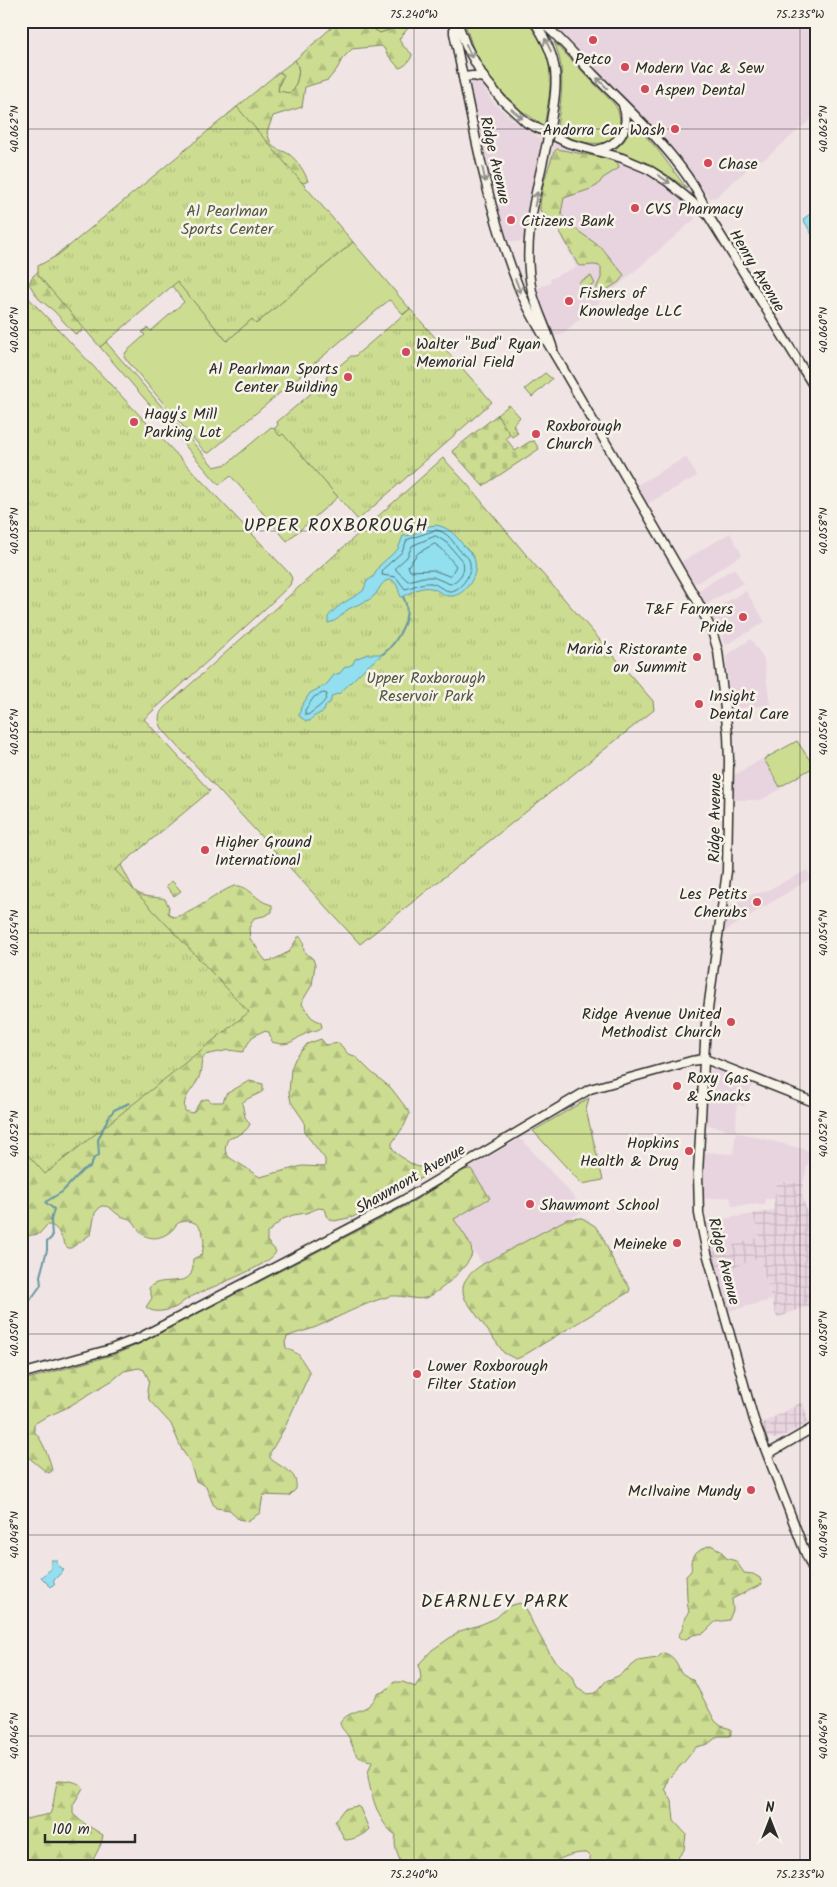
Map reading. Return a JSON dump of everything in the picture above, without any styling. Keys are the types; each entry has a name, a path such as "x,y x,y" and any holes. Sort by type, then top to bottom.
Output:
{"main road":[{"name":"Ridge Avenue","path":"455,21 463,77 484,176 499,230 519,289 546,342 698,602 712,631 718,651 728,742 728,860 726,886 708,1003 698,1184 700,1221 754,1420 816,1576"},
{"name":"Henry Avenue","path":"455,21 470,54 484,78 502,100 527,122 553,137 638,164 658,175 708,215"},
{"name":"Ridge Avenue","path":"534,21 551,50 556,71 556,91 530,228 528,255 532,289 554,353"},
{"name":"Henry Avenue","path":"540,21 652,134 692,182 703,199 708,215 816,390"},
{"path":"463,77 484,78"},
{"path":"595,151 610,146 621,137 626,120 622,104"},
{"path":"704,1059 816,1103"},
{"name":"Shawmont Avenue","path":"21,1374 111,1349 137,1339 402,1200 590,1088 704,1059"},
{"path":"768,1454 816,1426"}],"shaded area":[{"path":"547,21 816,21 816,115 765,159 758,160 716,197 710,198 661,138"},
{"path":"469,80 476,80 482,83 494,103 512,119 541,139 539,149 542,150 526,235 520,242 509,241 503,233 487,175"},
{"path":"554,144 617,160 643,171 673,190 690,208 696,218 560,336 554,335 552,332 541,308 536,289 551,282 550,279 576,267 541,194"},
{"path":"686,457 697,476 647,504 637,485"},
{"path":"730,533 742,555 697,583 693,582 681,562"},
{"path":"734,568 743,583 705,605 699,590"},
{"path":"746,591 765,622 726,645 717,625 708,612"},
{"path":"751,639 764,659 770,705 740,708 731,704 726,658 728,654"},
{"path":"764,758 781,789 761,800 734,800 734,775"},
{"path":"807,870 811,878 725,931 728,906 752,894 764,892"},
{"path":"717,1068 753,1083 744,1106 737,1104 736,1132 705,1124 709,1072"},
{"path":"736,1132 811,1151 803,1183 777,1182 775,1199 765,1199 765,1204 732,1206 730,1197 703,1199 704,1152 733,1154"},
{"name":"Shawmont School","path":"519,1139 523,1141 586,1210 482,1264 454,1219 490,1198 470,1168"},
{"path":"777,1182 803,1183 802,1195 816,1242 816,1303 777,1318 759,1258 718,1273 712,1252 759,1237 753,1214 773,1210"},
{"path":"753,1214 759,1237 712,1252 704,1222"},
{"path":"759,1257 771,1300 729,1311 718,1273"},
{"path":"802,1402 809,1422 780,1438 774,1439 769,1437 767,1439 761,1424"}],"green space":[{"path":"339,21 365,21 367,25 380,33 389,30 394,21 414,21 399,39 412,56 406,64 399,68 381,46 352,49 342,59 328,80 305,87 302,107 273,116 267,132 271,144 289,154 296,161 308,181 304,183 296,179 226,116 279,72 284,75 279,84 278,91 290,93 294,90 299,71 295,60"},
{"path":"365,21 394,21 389,30 380,33 367,25"},
{"path":"464,21 525,21 536,33 548,58 550,70 549,97 544,126 522,111 492,83 474,51"},
{"path":"554,42 618,110 619,128 614,136 607,141 590,143 572,139 556,132 562,75"},
{"path":"295,60 299,71 294,90 290,93 278,92 282,75 279,72"},
{"name":"Al Pearlman Sports Center","path":"237,107 353,242 256,324 252,319 227,341 177,282 100,347 38,275 38,266 58,255"},
{"path":"631,120 658,150 687,189 653,166 615,150 625,140"},
{"path":"557,149 609,159 618,164 619,168 603,178 598,185 564,198 561,213 566,222 603,249 624,275 619,282 600,294 595,291 601,278 601,267 578,265 562,235 546,214 540,211 544,181 554,152"},
{"path":"353,242 410,309 403,314 389,300 209,453 205,452 124,357 126,352 145,335 142,332 148,328 151,331 184,302 172,286 177,281 227,341 252,319 257,323"},
{"path":"69,246 83,327 81,332 75,334 54,311 39,299 29,284 32,277 63,249"},
{"path":"591,276 595,284 582,289 579,282"},
{"path":"21,290 292,578 290,585 267,607 144,719 210,791 115,870 249,1012 45,1174 21,1147"},
{"path":"410,309 492,402 358,520 283,434 280,436 274,429 278,425 277,422 326,381 327,376 351,356 355,356"},
{"path":"106,342 214,467 227,464 271,427 283,433 338,497 287,541 231,476 219,485 100,347"},
{"path":"545,373 552,379 532,397 525,389"},
{"path":"509,405 520,417 513,425 518,433 512,437 497,415"},
{"path":"497,415 511,434 506,438 515,451 534,441 539,449 483,486 452,451"},
{"name":"Upper Roxborough Reservoir Park","path":"443,458 653,701 654,710 360,944 164,731 160,725 159,716 164,708"},
{"path":"797,741 813,765 812,768 780,787 764,759"},
{"path":"21,839 117,860 134,890 145,896 165,899 169,907 168,913 173,917 191,911 234,886 246,888 262,901 272,905 272,912 254,918 249,928 250,939 266,961 289,952 298,937 301,937 304,951 313,959 315,965 312,985 302,1004 311,1017 321,1023 322,1027 284,1044 272,1042 269,1032 263,1031 252,1037 243,1052 229,1050 205,1055 198,1079 185,1100 185,1111 192,1113 204,1099 208,1099 211,1102 223,1102 226,1094 249,1081 263,1084 263,1091 242,1103 245,1117 250,1124 244,1132 228,1139 225,1149 228,1156 260,1177 302,1166 325,1167 325,1159 305,1133 304,1121 291,1102 289,1092 291,1069 295,1059 307,1044 321,1039 326,1045 339,1043 348,1054 355,1056 391,1088 410,1113 404,1126 392,1143 396,1153 419,1167 439,1159 447,1159 449,1162 353,1217 334,1221 328,1218 325,1209 319,1208 283,1219 267,1233 267,1241 276,1251 272,1257 251,1270 195,1295 174,1308 163,1311 152,1311 146,1307 152,1298 149,1288 159,1282 185,1279 189,1276 193,1270 193,1259 201,1255 204,1243 202,1231 194,1223 188,1221 179,1222 167,1234 152,1238 142,1234 132,1220 118,1215 108,1207 101,1206 95,1213 91,1234 71,1248 66,1246 57,1229 51,1225 47,1225 39,1234 26,1236 21,1241"},
{"path":"172,881 181,891 174,896 166,886"},
{"path":"589,1098 586,1110 603,1180 582,1184 533,1131"},
{"path":"471,1169 490,1198 454,1219 467,1239 472,1252 467,1264 453,1278 437,1292 425,1298 387,1297 287,1337 285,1342 286,1348 298,1354 309,1371 309,1375 285,1427 270,1453 270,1458 288,1470 294,1478 296,1489 289,1496 263,1495 260,1513 247,1521 238,1519 230,1510 216,1508 206,1486 196,1481 189,1460 182,1450 171,1424 149,1400 147,1391 149,1380 144,1370 139,1368 124,1371 113,1380 66,1408 34,1424 34,1431 46,1450 52,1471 49,1473 45,1471 21,1451 21,1381 116,1354 137,1345 406,1206 464,1170"},
{"path":"582,1218 595,1226 602,1236 616,1267 630,1288 629,1292 521,1357 516,1359 504,1353 465,1299 463,1288 466,1278 483,1264 567,1219"},
{"path":"711,1545 721,1551 726,1558 736,1561 744,1573 753,1574 760,1578 762,1584 732,1599 733,1610 729,1620 715,1622 704,1633 681,1639 678,1636 682,1630 685,1617 689,1612 686,1576 691,1571 691,1562 694,1556 702,1549"},
{"path":"520,1603 527,1610 553,1659 571,1675 577,1687 588,1694 596,1693 606,1681 618,1676 638,1661 657,1658 663,1653 669,1655 674,1660 680,1672 694,1681 715,1721 721,1726 731,1729 730,1736 718,1736 708,1744 696,1747 668,1779 665,1789 672,1801 674,1821 686,1834 684,1850 671,1866 585,1866 590,1861 590,1857 586,1853 580,1853 570,1855 545,1866 402,1866 396,1847 396,1835 380,1817 371,1792 368,1775 372,1761 362,1759 357,1755 340,1723 344,1718 369,1705 374,1701 377,1694 385,1691 394,1682 403,1682 415,1687 421,1678 419,1664 432,1650 460,1631 496,1618 509,1606"},
{"path":"58,1780 75,1782 83,1788 73,1805 73,1814 103,1835 101,1844 90,1866 21,1866 21,1820 50,1814"},
{"path":"357,1806 360,1808 369,1829 358,1837 345,1840 335,1821 344,1809"}],"water":[{"path":"813,212 816,217 814,238 803,219"},
{"path":"436,525 451,532 473,556 475,562 474,574 464,591 450,596 431,588 424,588 401,597 396,583 389,580 384,583 372,598 350,608 337,620 328,623 328,617 336,608 363,591 367,581 373,577 379,566 398,549 403,536 412,535 429,526"},
{"path":"368,654 383,654 364,669 340,693 332,696 330,703 326,705 324,711 313,717 310,721 306,721 299,716 301,707 310,693 326,685 334,675 353,664 355,659"},
{"path":"51,1560 57,1560 57,1564 64,1570 53,1581 55,1583 51,1587 41,1577 51,1569"}],"waterway":[{"path":"383,654 394,643 405,620 406,604 403,597"},
{"path":"21,1306 26,1306 41,1285 40,1276 47,1250 47,1242 52,1237 51,1220 54,1209 46,1203 47,1201 62,1192 83,1170 90,1167 94,1158 99,1155 98,1140 108,1118 114,1110 129,1103"}],"place":[{"name":"Petco","path":"593,40"},
{"name":"Modern Vac & Sew","path":"625,67"},
{"name":"Aspen Dental","path":"645,89"},
{"name":"Andorra Car Wash","path":"675,129"},
{"name":"Chase","path":"708,163"},
{"name":"CVS Pharmacy","path":"635,208"},
{"name":"Citizens Bank","path":"511,220"},
{"name":"Fishers of Knowledge LLC","path":"569,301"},
{"name":"Walter \"Bud\" Ryan Memorial Field","path":"406,352"},
{"name":"Al Pearlman Sports Center Building","path":"348,377"},
{"name":"Hagy's Mill Parking Lot","path":"134,422"},
{"name":"Roxborough Church","path":"536,434"},
{"name":"T&F Farmers Pride","path":"743,617"},
{"name":"Maria's Ristorante on Summit","path":"697,657"},
{"name":"Insight Dental Care","path":"699,704"},
{"name":"Higher Ground International","path":"205,850"},
{"name":"Les Petits Cherubs","path":"757,902"},
{"name":"Ridge Avenue United Methodist Church","path":"731,1022"},
{"name":"Roxy Gas & Snacks","path":"677,1086"},
{"name":"Hopkins Health & Drug","path":"689,1151"},
{"name":"Shawmont School","path":"530,1204"},
{"name":"Meineke","path":"677,1243"},
{"name":"Lower Roxborough Filter Station","path":"417,1374"},
{"name":"McIlvaine Mundy","path":"751,1490"}],"district":[{"name":"UPPER ROXBOROUGH","path":"336,525"},
{"name":"DEARNLEY PARK","path":"495,1601"}]}
